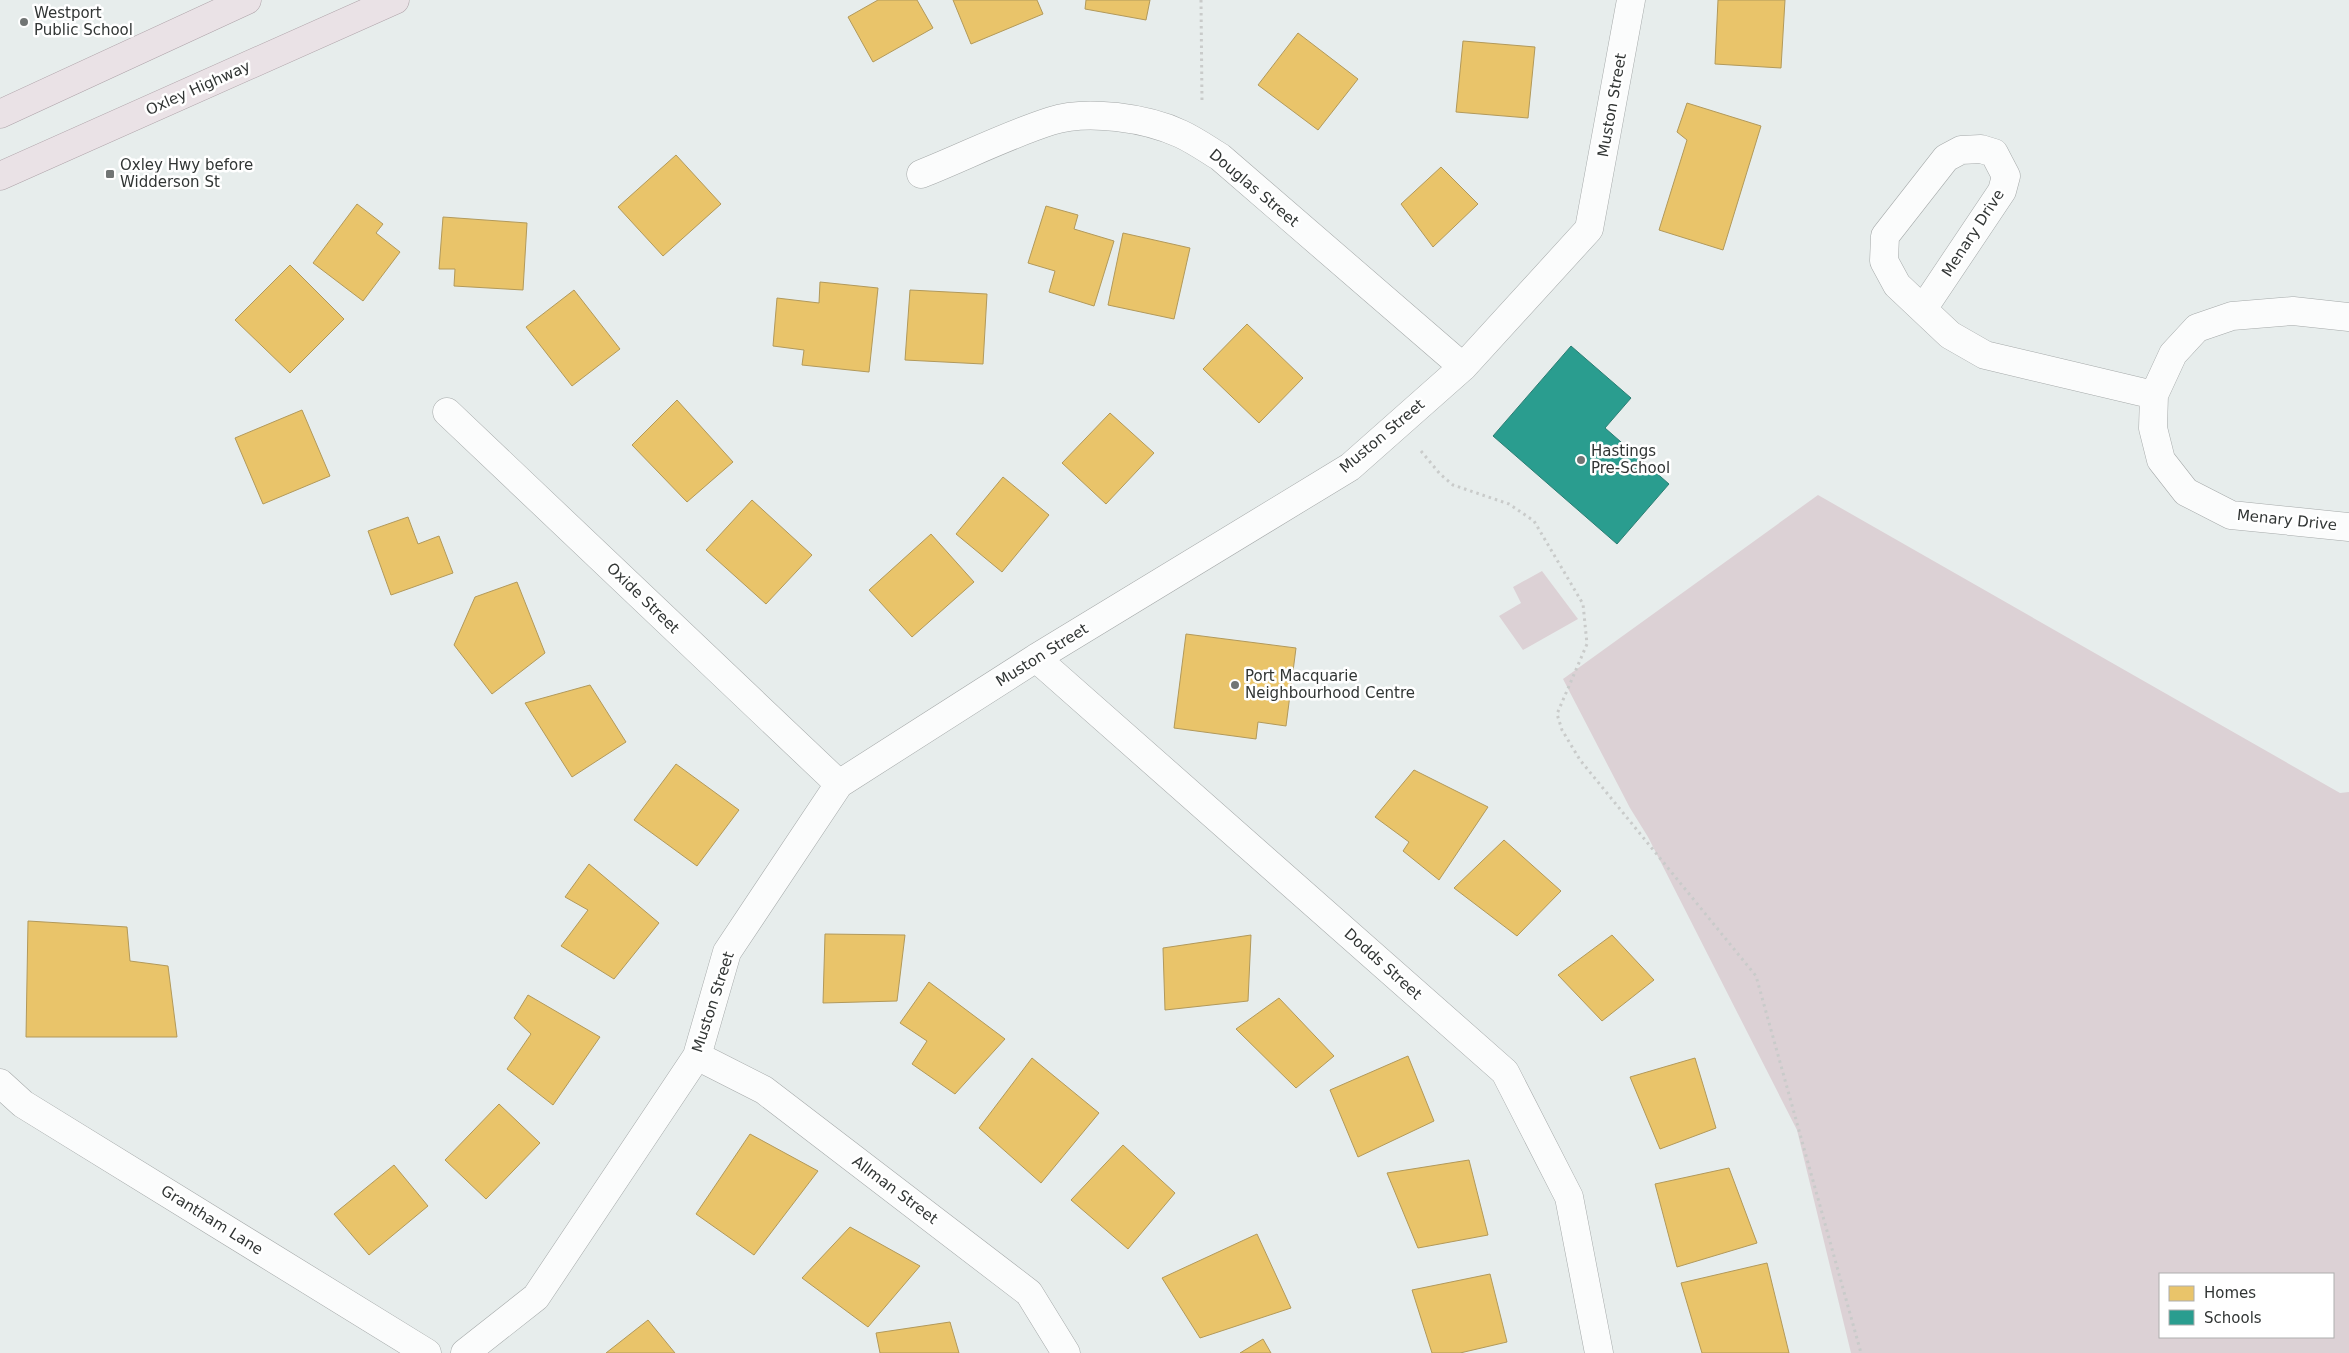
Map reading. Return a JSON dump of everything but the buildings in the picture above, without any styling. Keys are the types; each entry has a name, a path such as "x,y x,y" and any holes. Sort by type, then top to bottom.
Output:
{"main road":[{"path":"0,114 247,0"},
{"name":"Oxley Highway","path":"0,176 395,0"}],"street":[{"name":"Muston Street","path":"465,1353 536,1297 697,1056 727,952 838,784 1036,658 1350,467 1463,367 1589,229 1631,0"},
{"name":"Douglas Street","path":"921,174 1052,120 1079,116 1108,115 1155,125 1180,134 1220,157 1463,367"},
{"name":"Menary Drive","path":"1923,310 2002,191 2006,176 1994,153 1981,148 1962,150 1946,158 1885,236 1884,261 1898,285 1923,310 1950,335 1985,355 2154,395"},
{"name":"Menary Drive","path":"2349,317 2284,312 2232,316 2197,328 2173,354 2154,395 2153,428 2161,460 2186,492 2231,515 2283,522 2349,527"},
{"name":"Oxide Street","path":"447,412 838,784"},
{"name":"Dodds Street","path":"1036,658 1504,1072 1569,1197 1599,1353"},
{"name":"Allman Street","path":"697,1056 764,1090 1030,1293 1066,1353"},
{"name":"Grantham Lane","path":"0,1083 23,1104 428,1353"}],"path":[{"path":"1202,0 1202,146"},
{"path":"1398,424 1440,474 1453,485 1509,504 1534,521 1583,604 1587,644 1557,714 1562,730 1580,760 1756,976 1862,1353"}],"shaded area":[{"path":"1818,495 2340,793 2349,792 2349,1353 1851,1353 1797,1130 1648,837 1630,808 1563,679"},
{"path":"1542,571 1578,619 1523,650 1499,616 1521,603 1513,587"}],"place":[{"name":"Westport Public School","path":"24,22"},
{"name":"Oxley Hwy before Widderson St","path":"110,174"},
{"name":"Hastings Pre-School","path":"1581,460"},
{"name":"Port Macquarie Neighbourhood Centre","path":"1235,685"}]}
